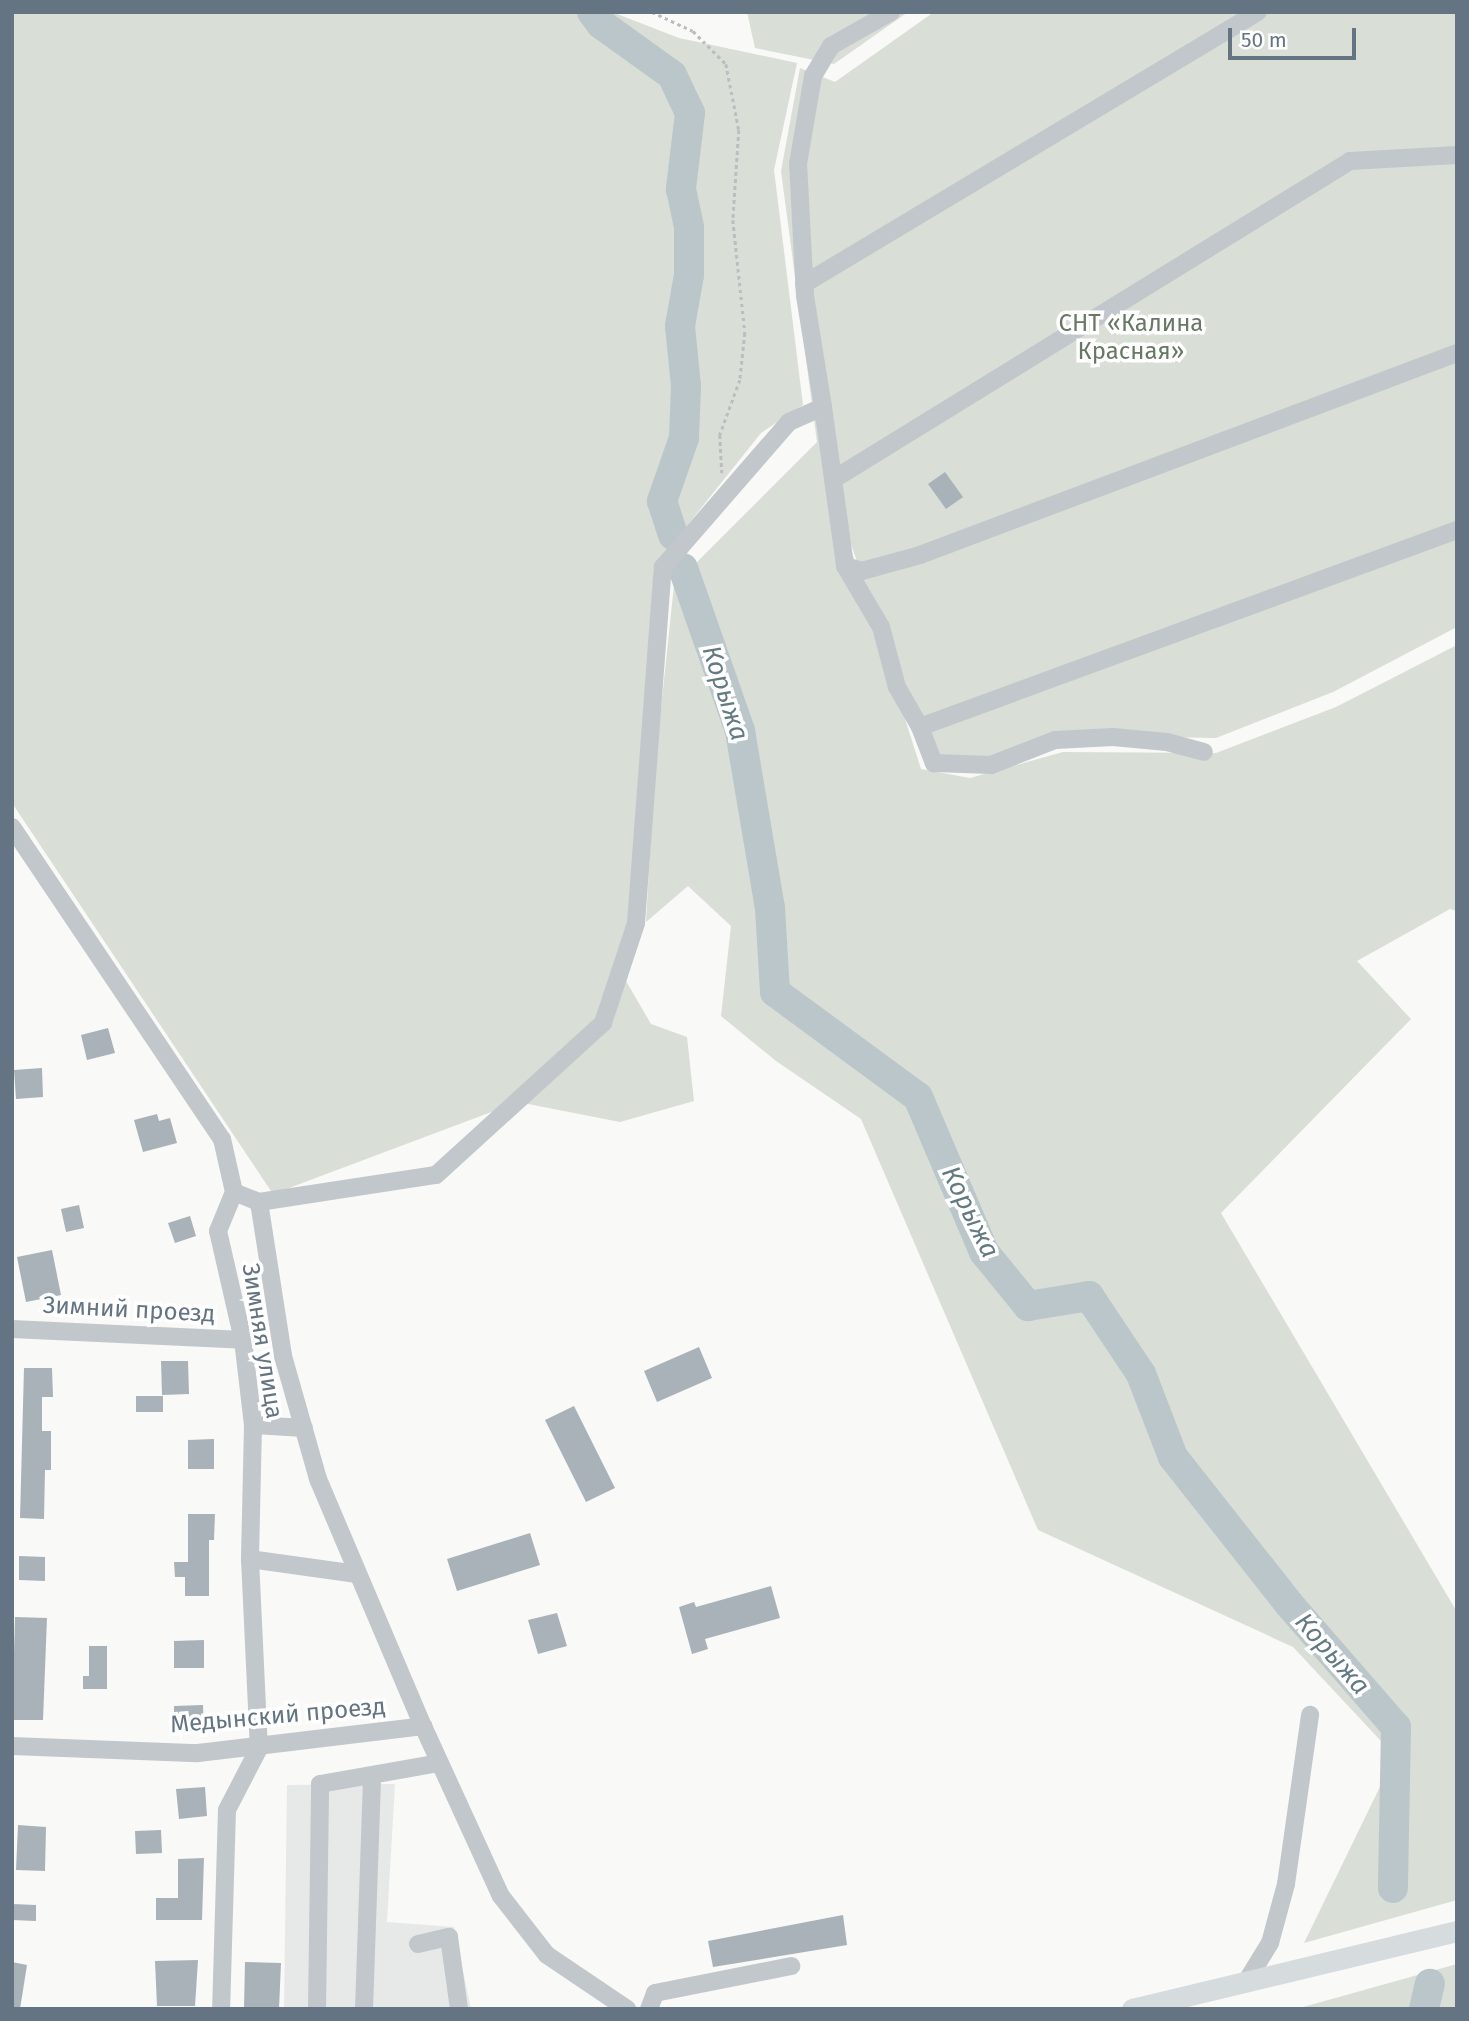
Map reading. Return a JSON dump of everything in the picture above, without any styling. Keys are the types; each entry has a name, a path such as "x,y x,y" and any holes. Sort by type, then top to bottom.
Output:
{"main road":[{"path":"1132,2009 1457,1931"}],"street":[{"path":"891,12 831,46 813,76 798,164 804,285 845,566 881,627 897,687 920,727 934,763 991,765 1055,740 1113,737 1167,742 1204,752"},
{"path":"804,285 1258,12"},
{"path":"834,479 1350,161 1457,155"},
{"path":"845,566 862,571 920,555 1457,352"},
{"path":"12,827 222,1139 234,1192 259,1202 436,1175 603,1023 636,923 663,567 789,422 823,407"},
{"path":"920,727 1457,530"},
{"name":"Зимняя улица","path":"234,1192 218,1231 243,1340 253,1425 250,1559 259,1748"},
{"path":"259,1202 283,1356 318,1479 439,1763 501,1896 519,1923 547,1955 627,2009"},
{"name":"Зимний проезд","path":"12,1329 243,1340"},
{"path":"253,1425 304,1428"},
{"path":"250,1559 358,1574"},
{"path":"1246,1982 1270,1943 1286,1884 1310,1715"},
{"name":"Медынский проезд","path":"12,1746 198,1754 423,1726"},
{"path":"221,2009 227,1810 259,1748"},
{"path":"317,2009 320,1784 372,1778 439,1763"},
{"path":"365,2009 372,1778"},
{"path":"418,1944 449,1937 459,2009"},
{"path":"649,2009 655,1993 791,1966"}],"path":[{"path":"652,12 693,31 726,64 739,130 733,220 746,333 740,380 720,435 723,497"}],"shaded area":[{"path":"395,1784 387,1922 454,1927 471,2009 284,2009 287,1785"}],"green space":[{"path":"12,12 612,12 679,38 797,63 774,170 803,405 761,433 654,567 626,981 651,1024 687,1037 694,1101 620,1122 518,1102 273,1194 12,803"},
{"path":"747,12 908,12 834,64 755,48"},
{"name":"СНТ «Калина Красная»","path":"934,12 1457,12 1457,627 1333,692 1216,738 1051,735 974,771 928,769 826,471 921,769 970,778 1063,752 1216,753 1336,707 1457,645 1457,911 1450,909 1357,961 1411,1019 1221,1213 1457,1612 1457,1900 1304,1943 1395,1756 1293,1647 1038,1530 861,1119 776,1061 721,1016 731,926 688,886 646,922 655,766 674,585 817,442 781,171 800,68 835,82"},
{"path":"1457,1964 1457,2009 1296,2009"}],"building":[{"path":"945,472 963,497 946,509 928,484"},
{"path":"108,1028 115,1053 87,1060 81,1035"},
{"path":"42,1068 43,1097 16,1099 14,1070"},
{"path":"157,1114 159,1121 170,1118 177,1143 143,1152 134,1120"},
{"path":"79,1205 84,1228 66,1232 61,1209"},
{"path":"190,1216 196,1236 175,1243 168,1223"},
{"path":"52,1250 61,1295 26,1302 17,1257"},
{"path":"699,1347 712,1378 657,1402 644,1371"},
{"path":"161,1361 188,1361 189,1394 162,1395"},
{"path":"24,1368 52,1368 53,1397 42,1397 42,1431 51,1431 51,1470 45,1470 44,1519 20,1518"},
{"path":"136,1396 163,1396 163,1412 136,1412"},
{"path":"574,1406 615,1488 586,1502 545,1420"},
{"path":"214,1439 214,1469 188,1469 188,1440"},
{"path":"188,1514 215,1514 214,1540 209,1540 209,1596 185,1596 185,1577 175,1577 174,1562 188,1562"},
{"path":"530,1533 540,1565 457,1591 447,1559"},
{"path":"19,1556 45,1557 45,1581 19,1580"},
{"path":"771,1586 780,1618 705,1639 708,1649 692,1654 679,1607 694,1602 696,1607"},
{"path":"557,1613 567,1646 538,1654 528,1620"},
{"path":"15,1617 47,1618 43,1720 12,1720"},
{"path":"204,1640 204,1668 174,1668 174,1641"},
{"path":"89,1646 107,1646 107,1689 83,1689 83,1676 89,1676"},
{"path":"203,1705 204,1731 174,1731 174,1706"},
{"path":"205,1787 207,1816 179,1819 176,1789"},
{"path":"18,1825 46,1827 45,1871 16,1870"},
{"path":"161,1830 162,1853 136,1854 135,1831"},
{"path":"204,1858 202,1920 156,1920 156,1898 178,1898 178,1859"},
{"path":"12,1904 36,1905 36,1921 12,1920"},
{"path":"843,1915 847,1945 713,1967 708,1941"},
{"path":"198,1960 195,2006 157,2006 155,1961"},
{"path":"12,1962 27,1965 20,2009 12,2008"},
{"path":"245,1962 281,1963 279,2009 244,2009"}],"waterway":[{"name":"Корыжа","path":"592,12 601,24 672,75 690,113 681,189 689,227 689,275 680,326 686,386 684,438 662,501 673,535"},
{"name":"Корыжа","path":"683,568 740,731 770,908 775,992 918,1097 984,1252 1028,1306 1089,1296 1141,1374 1173,1457 1289,1604 1396,1727 1393,1888"},
{"name":"Корыжа","path":"1424,2009 1430,1984"}]}
